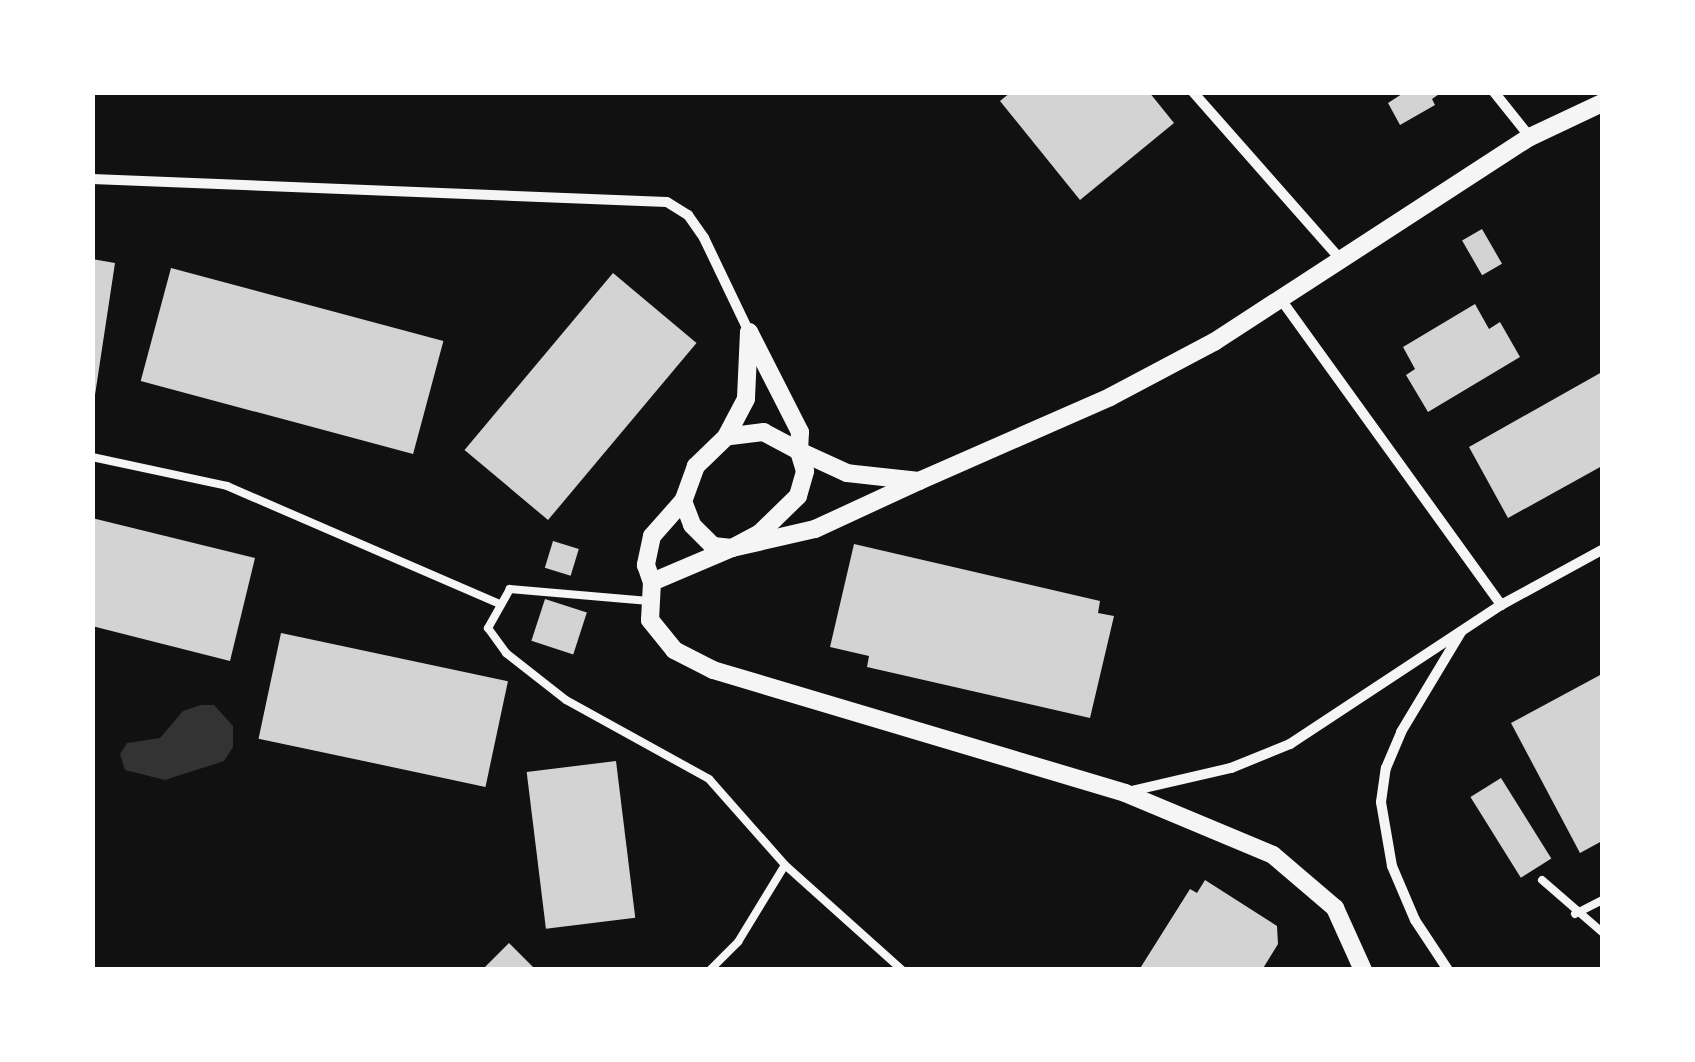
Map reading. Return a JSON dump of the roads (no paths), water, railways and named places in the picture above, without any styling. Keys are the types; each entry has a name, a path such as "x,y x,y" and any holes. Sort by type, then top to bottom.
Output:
{"street":[{"path":"1193,92 1342,261"},
{"path":"1494,92 1530,137"},
{"path":"682,501 692,525 713,546 732,548 814,529 1110,397 1282,301 1530,137 1602,103"},
{"path":"92,179 667,202 688,215 704,238 800,432 799,451 805,471 798,496 760,533 650,591"},
{"path":"1282,301 1501,605"},
{"path":"748,332 752,374 726,437 696,466 682,501 652,536 646,565 650,620 674,650 714,670 1125,793 1274,855 1334,908 1363,970"},
{"path":"726,437 764,432 847,473 920,481"},
{"path":"1125,793 1262,758 1330,722 1501,605 1602,550"},
{"path":"1448,970 1415,920 1392,866 1381,802 1386,768 1402,732 1462,631"}],"lane":[{"path":"92,457 227,486 498,604"},
{"path":"650,591 510,588 488,628 506,653 566,700 709,778 785,865 902,970"},
{"path":"710,970 738,942 785,865"},
{"path":"1542,880 1575,914 1602,932"},
{"path":"1575,914 1602,900"}]}
